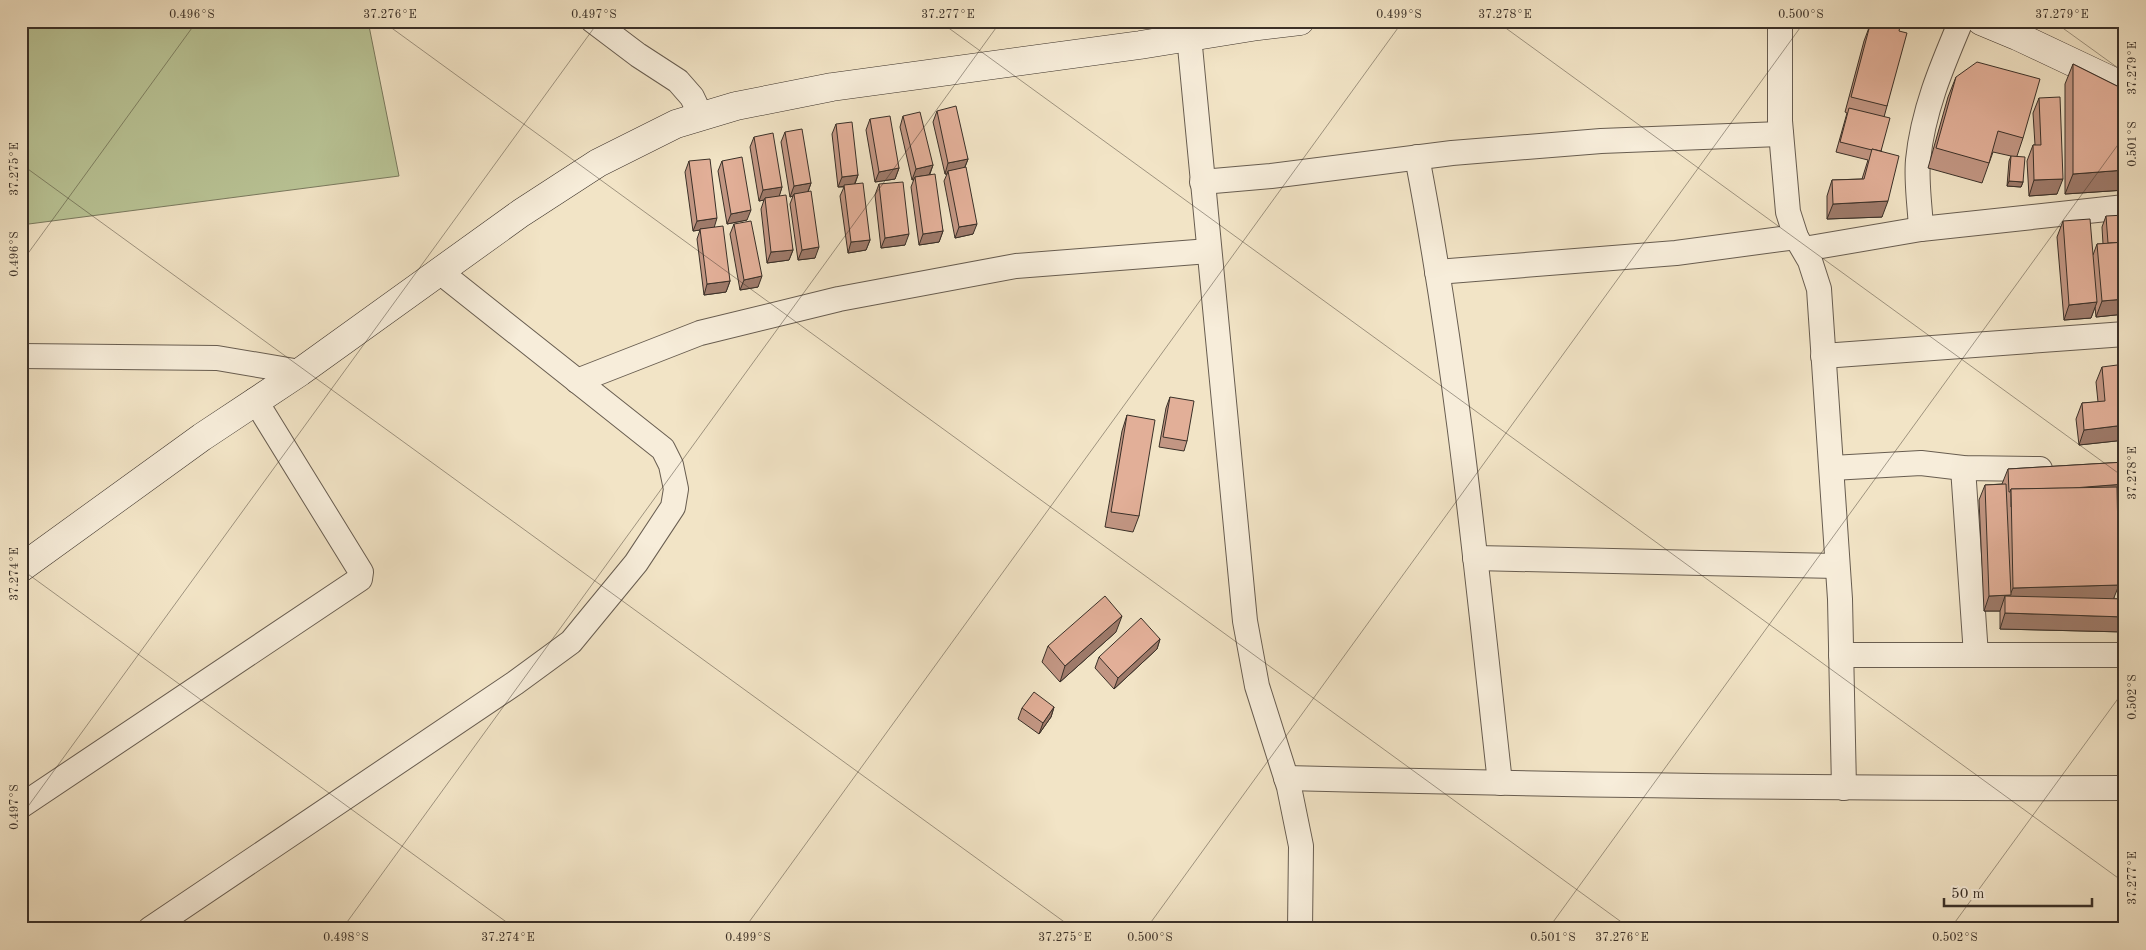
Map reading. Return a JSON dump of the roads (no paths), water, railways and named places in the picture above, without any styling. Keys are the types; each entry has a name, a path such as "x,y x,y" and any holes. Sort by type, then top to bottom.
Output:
{"main road":[{"path":"21,568 255,400 300,372 377,315 521,214 598,163 649,136 701,116 736,106 832,87 1300,21"},
{"path":"1981,21 2125,87"}],"street":[{"path":"593,21 638,55 678,81 692,97 701,116"},
{"path":"1780,21 1781,134 1788,212 1800,243 1810,261 1819,288 1837,566 1844,788"},
{"path":"1921,229 1918,161 1925,117 1938,75 1961,21"},
{"path":"1189,36 1246,621 1257,686 1286,778 1301,846 1300,929"},
{"path":"1202,182 1272,176 1452,153 1601,141 1781,134"},
{"path":"1417,157 1438,272 1457,407 1476,558 1500,783"},
{"path":"1438,272 1800,243 2125,206"},
{"path":"577,381 700,333 839,300 1016,266 1209,251"},
{"path":"150,929 571,642 636,564 673,507 676,489 671,465 663,449 440,272"},
{"path":"1823,356 2125,334"},
{"path":"21,356 217,358 300,372"},
{"path":"21,806 360,579 361,572 255,400"},
{"path":"1832,468 1921,463 1963,468 2062,469"},
{"path":"1963,468 1976,655"},
{"path":"1476,558 1837,566"},
{"path":"1841,655 2125,655"},
{"path":"1286,778 1844,788 2125,788"}]}
